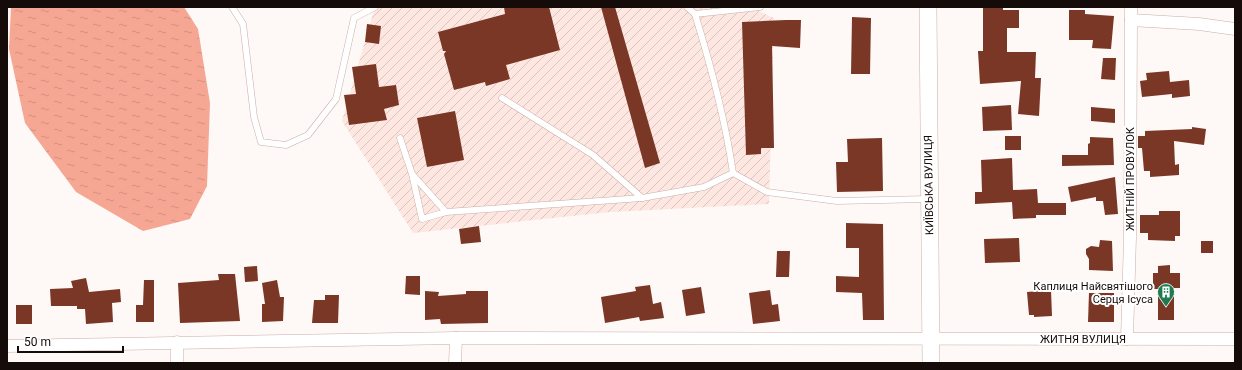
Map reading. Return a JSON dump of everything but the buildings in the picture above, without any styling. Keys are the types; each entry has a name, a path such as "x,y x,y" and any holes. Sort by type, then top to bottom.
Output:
{"street":[{"name":"КИЇВСЬКА ВУЛИЦЯ","path":"928,7 931,363"},
{"name":"ЖИТНІЙ ПРОВУЛОК","path":"1126,339 1130,237 1131,7"},
{"path":"1130,20 1199,24 1235,29"},
{"path":"455,363 456,338"},
{"name":"ЖИТНЯ ВУЛИЦЯ","path":"7,346 456,338 1235,339"},
{"path":"177,342 177,363"}],"lane":[{"path":"232,7 243,24 254,117 261,142 286,145 308,135 336,99 354,18 375,7"},
{"path":"687,7 695,14 712,72 725,126 733,173"},
{"path":"695,14 760,7"},
{"path":"502,98 593,154 642,198"},
{"path":"400,138 412,174 422,219 446,212 642,198 704,187 733,173"},
{"path":"733,173 767,192 837,201 930,199"},
{"path":"412,174 446,212"}],"shaded area":[{"path":"375,7 749,7 774,18 769,204 610,212 413,233 342,121"}],"water":[{"path":"11,7 184,7 198,29 210,103 207,186 190,219 143,231 76,192 25,123 9,49"}],"place":[{"name":"Каплиця Найсвятішого Серця Ісуса","path":"1166,307"}]}
